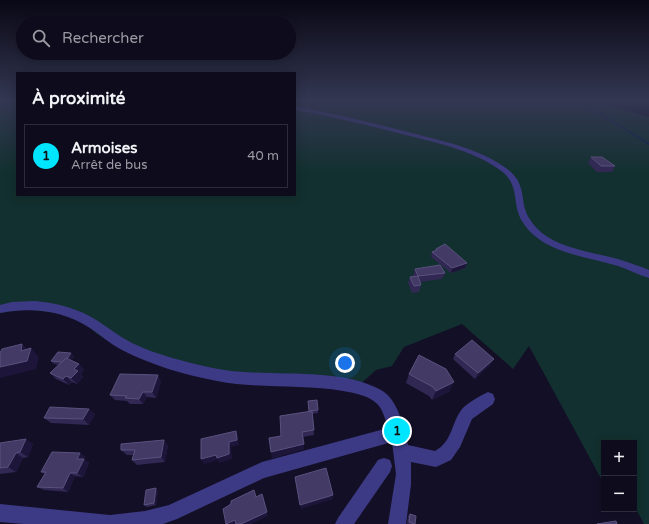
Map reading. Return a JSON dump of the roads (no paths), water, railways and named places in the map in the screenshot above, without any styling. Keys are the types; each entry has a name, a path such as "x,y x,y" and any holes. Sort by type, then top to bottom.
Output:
{"street":[{"path":"376,125 416,136 480,158 501,168 516,182 520,192 523,216 537,234 556,245 613,261 649,274"},
{"path":"0,309 12,306 34,306 58,309 78,315 94,324 120,343 172,363 222,376 312,380 364,389 381,398 390,410 403,452 404,487 397,524"},
{"path":"403,452 436,459 445,454 454,442 467,414 488,399"},
{"path":"0,513 108,524 145,520 171,513 262,470 398,433"},
{"path":"344,524 384,466"}],"waterway":[{"path":"619,125 649,144"}],"place":[{"name":"Armoises","path":"397,431"}]}
